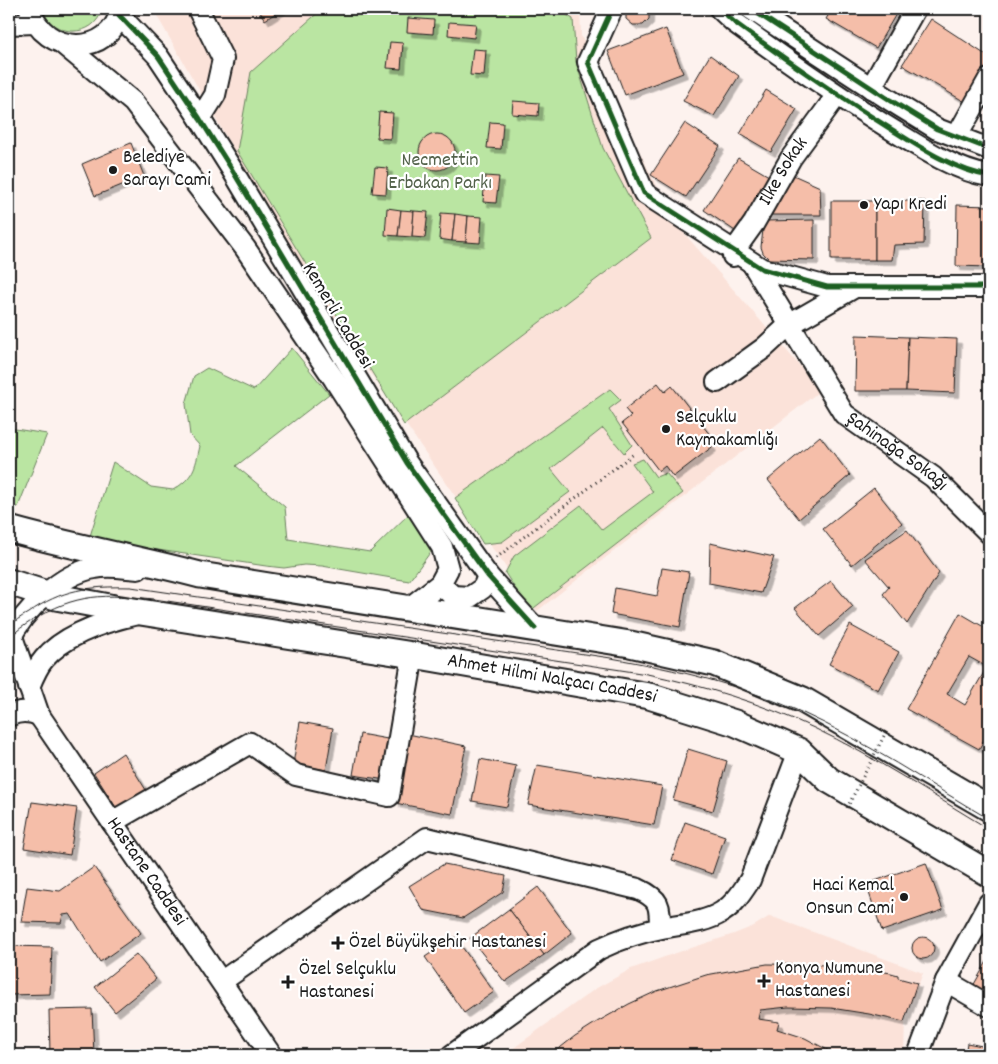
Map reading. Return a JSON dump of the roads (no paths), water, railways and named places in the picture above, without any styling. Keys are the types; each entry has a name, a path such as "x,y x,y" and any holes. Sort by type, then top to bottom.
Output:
{"main road":[{"path":"9,529 58,543 152,562 200,575 630,644 714,663 803,700 989,808"},
{"name":"Ahmet Hilmi Nalçacı Caddesi","path":"9,582 73,601 413,655 648,696 735,723 798,751 829,780 989,874"}],"street":[{"path":"198,9 223,59 215,95 200,120"},
{"path":"612,9 588,62 644,193 733,253 762,269 827,286 989,286"},
{"path":"720,9 734,22 837,95 914,143 954,164 989,176"},
{"path":"751,9 937,129 989,149"},
{"path":"871,88 915,9"},
{"path":"63,44 77,46 91,43 103,37 113,27 120,12"},
{"name":"Kemerli Caddesi","path":"120,12 158,56 236,176 407,463 485,572 535,628"},
{"path":"9,24 33,16"},
{"name":"Kemerli Caddesi","path":"33,16 43,32 52,40 63,44 132,102 245,248 334,379 442,547 448,569 440,584"},
{"path":"957,136 989,79"},
{"name":"İlke Sokak","path":"733,253 754,223 791,158 837,95"},
{"name":"Şahinağa Sokağı","path":"752,263 844,414 932,477 989,533"},
{"path":"717,382 764,348 789,325 855,286"},
{"path":"10,635 46,594 70,576 96,568 113,567 200,575"},
{"path":"408,609 440,584 453,596 470,597 483,588 485,572"},
{"path":"29,687 35,672 56,647 85,630 143,613"},
{"name":"Hastane Caddesi","path":"10,635 39,715 271,1055"},
{"path":"112,822 250,743 296,775 389,796 413,655"},
{"path":"9,716 21,712 39,715"},
{"path":"452,1055 599,949 618,940 660,928 704,920 722,913 738,899 750,880 798,751"},
{"path":"222,982 427,838 638,889 652,896 660,911 660,928"},
{"path":"918,1055 946,981 989,903"},
{"path":"946,981 989,1006"}],"tram line":[{"path":"9,627 40,605 64,594 89,588 131,587 611,658 708,679 754,693 801,712 850,736 989,819"},
{"path":"9,639 27,624 48,611 63,605 91,597 121,596 154,599 647,674 732,696 814,728 881,764 989,829"}],"place":[{"name":"Belediye Sarayı Cami","path":"113,170"},
{"name":"Yapı Kredi","path":"864,205"},
{"name":"Selçuklu Kaymakamlığı","path":"666,429"},
{"name":"Haci Kemal Onsun Cami","path":"904,897"},
{"name":"Özel Büyükşehir Hastanesi","path":"338,943"},
{"name":"Konya Numune Hastanesi","path":"764,981"},
{"name":"Özel Selçuklu Hastanesi","path":"288,982"}],"park label":[{"name":"Necmettin Erbakan Parkı","path":"440,172"}]}
